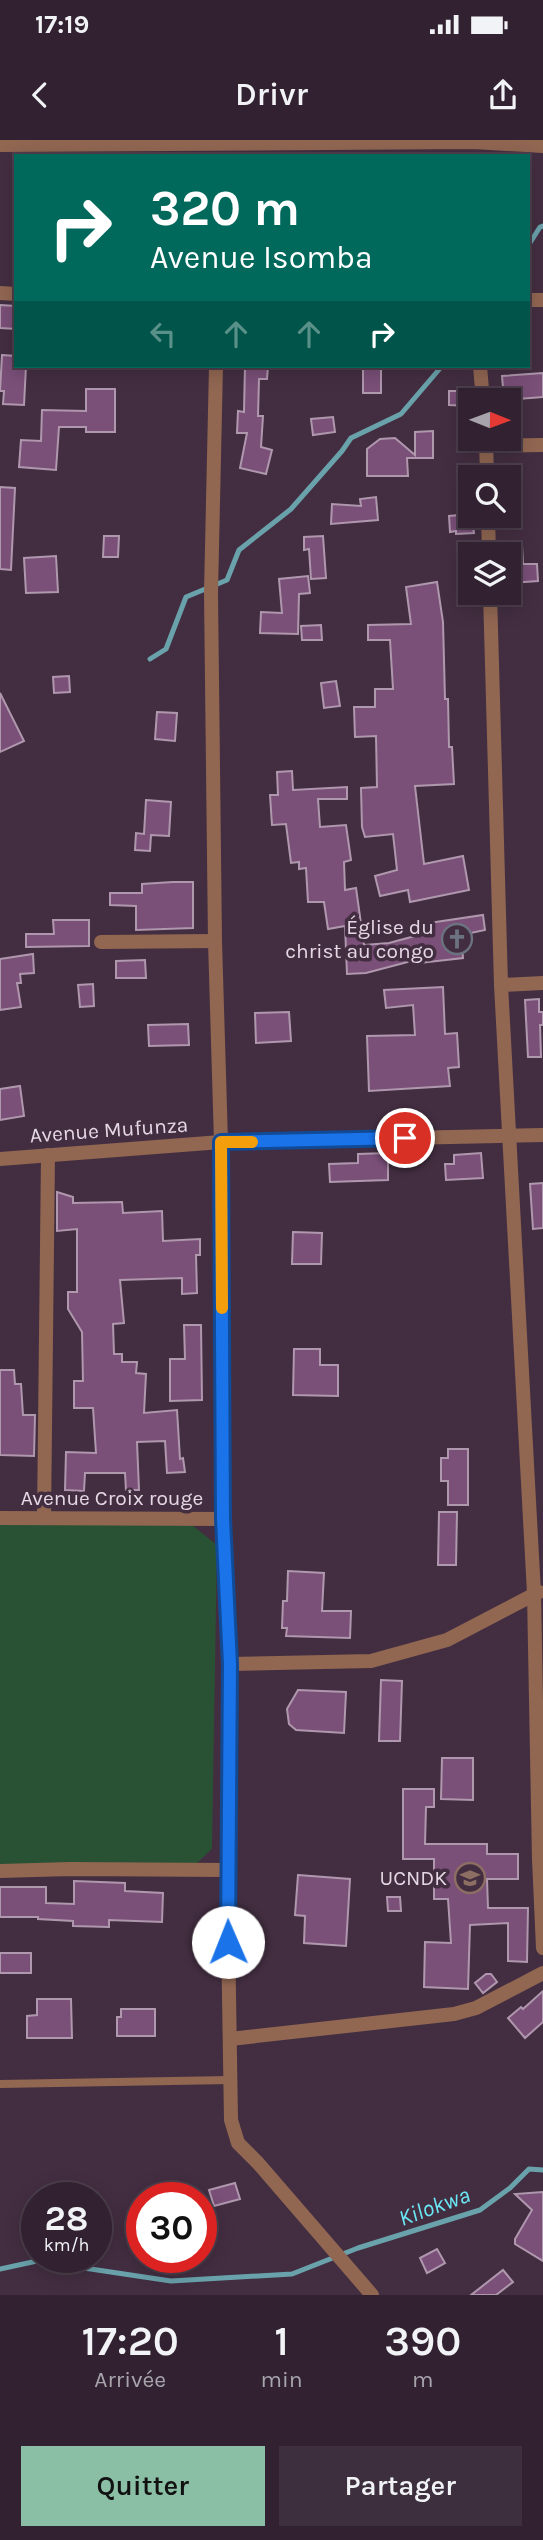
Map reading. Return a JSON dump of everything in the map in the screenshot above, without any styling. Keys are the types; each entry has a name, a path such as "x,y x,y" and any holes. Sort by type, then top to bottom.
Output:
{"street":[{"path":"0,145 543,145"},
{"path":"216,368 211,586 215,941 221,1142 223,1519 230,1664 227,1870 232,2120 239,2143 372,2295"},
{"path":"480,368 482,388"},
{"path":"522,444 543,445"},
{"path":"490,605 501,985 539,1592 543,1948"},
{"path":"101,942 215,941"},
{"path":"501,985 543,983"},
{"name":"Avenue Mufunza","path":"0,1159 221,1142 543,1135"},
{"path":"44,1518 48,1155"},
{"name":"Avenue Croix rouge","path":"0,1518 223,1519"},
{"path":"230,1664 371,1661 447,1640 539,1592"},
{"path":"0,1871 227,1870"},
{"path":"230,2039 454,2014 475,2008 543,1973"}],"lane":[{"path":"0,2084 230,2080"}],"green space":[{"path":"0,1524 192,1525 217,1545 212,1849 197,1863 0,1868"}],"building":[{"path":"0,305 14,306 14,329 0,328"},
{"path":"2,355 14,356 14,368 26,368 24,405 3,404 4,391 0,391"},
{"path":"245,368 268,368 267,379 259,379 258,416 263,416 261,447 272,450 266,474 240,468 247,433 237,433 238,411 244,412"},
{"path":"363,368 381,368 381,393 363,393"},
{"path":"543,373 543,397 522,399 522,388 503,388 502,376"},
{"path":"86,389 115,389 115,432 86,432 86,427 59,427 56,470 19,467 21,440 41,441 42,410 86,411"},
{"path":"449,391 458,391 458,405 449,405"},
{"path":"333,417 335,432 313,435 311,419"},
{"path":"433,431 433,458 407,458 408,476 367,476 367,449 380,439 395,438 415,455 415,432"},
{"path":"0,487 15,488 11,570 0,569"},
{"path":"376,497 378,520 331,524 332,504 361,506 360,499"},
{"path":"458,515 458,528 473,528 474,533 450,532 449,516"},
{"path":"104,536 119,536 118,557 103,557"},
{"path":"323,536 326,578 311,579 309,549 304,550 304,537"},
{"path":"521,545 523,564 537,564 538,581 521,582"},
{"path":"56,556 58,592 26,593 24,558"},
{"path":"308,576 310,593 299,594 298,634 260,633 261,612 282,613 279,579"},
{"path":"437,582 443,622 445,699 448,699 449,747 452,747 454,784 415,786 424,864 463,856 469,890 410,902 408,890 380,896 375,876 397,870 393,834 365,837 362,827 361,788 377,787 376,736 355,737 354,707 375,707 375,689 393,689 390,640 368,640 368,625 411,624 406,587"},
{"path":"321,625 322,640 302,640 301,626"},
{"path":"69,676 70,692 54,693 53,677"},
{"path":"336,681 340,706 324,708 321,683"},
{"path":"0,693 24,741 0,752"},
{"path":"157,712 177,713 175,741 155,739"},
{"path":"292,771 293,790 347,787 347,799 318,799 320,827 346,825 351,860 344,862 345,890 356,888 364,945 389,943 415,936 412,927 483,915 485,930 461,935 463,958 420,963 419,959 366,973 347,974 345,926 328,929 324,902 308,902 306,868 299,869 299,862 291,863 286,824 272,825 270,795 278,795 277,772"},
{"path":"146,800 171,802 169,836 151,835 150,851 135,850 136,833 144,834"},
{"path":"193,882 193,928 136,930 136,906 110,905 110,893 142,893 142,884"},
{"path":"53,920 89,920 89,946 26,947 26,934 54,934"},
{"path":"33,954 34,973 20,974 21,983 17,983 21,1007 0,1010 0,959"},
{"path":"145,960 146,978 116,978 116,961"},
{"path":"93,984 94,1006 80,1007 78,985"},
{"path":"443,987 445,1034 457,1033 459,1067 448,1068 450,1086 369,1091 367,1036 415,1035 413,1005 386,1008 384,990"},
{"path":"539,999 539,1012 543,1012 543,1025 540,1025 541,1057 528,1057 525,1000"},
{"path":"289,1012 291,1041 256,1043 255,1013"},
{"path":"188,1024 189,1045 149,1046 148,1025"},
{"path":"20,1086 24,1116 0,1120 0,1089"},
{"path":"388,1153 388,1180 330,1182 329,1164 358,1163 358,1154"},
{"path":"481,1153 483,1178 446,1180 445,1164 454,1164 454,1155"},
{"path":"543,1183 543,1228 533,1229 530,1184"},
{"path":"57,1192 73,1197 73,1203 122,1202 123,1213 162,1211 163,1241 200,1239 200,1255 196,1255 197,1293 182,1294 182,1278 120,1280 124,1323 113,1324 114,1354 122,1354 122,1362 137,1362 136,1373 146,1374 144,1413 177,1410 180,1459 183,1458 185,1472 167,1473 165,1441 137,1442 139,1490 126,1490 125,1473 85,1473 84,1491 65,1490 66,1452 96,1453 93,1408 74,1408 74,1381 83,1381 82,1332 68,1309 68,1292 77,1292 77,1229 57,1231"},
{"path":"293,1232 322,1233 321,1264 292,1264"},
{"path":"184,1325 201,1325 202,1400 170,1401 170,1359 185,1359"},
{"path":"294,1349 320,1349 320,1365 338,1365 338,1396 293,1395"},
{"path":"0,1370 14,1370 15,1384 21,1384 23,1415 35,1415 34,1456 0,1455"},
{"path":"448,1449 468,1449 468,1505 448,1505 448,1481 441,1481 441,1458 448,1458"},
{"path":"439,1512 457,1512 456,1565 438,1565"},
{"path":"288,1571 324,1573 322,1611 351,1611 350,1638 286,1636 287,1628 282,1628 283,1601 287,1601"},
{"path":"381,1680 402,1681 400,1741 379,1741"},
{"path":"298,1690 346,1692 344,1733 296,1730 289,1724 287,1709"},
{"path":"442,1758 473,1758 473,1800 441,1799"},
{"path":"403,1789 434,1789 434,1807 426,1807 425,1844 487,1844 487,1854 518,1854 518,1879 487,1879 488,1908 528,1908 527,1962 508,1961 508,1923 470,1925 468,1989 424,1987 425,1942 451,1943 448,1899 434,1899 434,1859 403,1859"},
{"path":"298,1875 350,1879 346,1946 304,1943 305,1916 295,1915"},
{"path":"74,1881 125,1883 125,1891 163,1893 162,1922 109,1920 109,1927 73,1926 73,1921 0,1917 0,1887 46,1887 46,1903 74,1904"},
{"path":"387,1897 400,1897 401,1911 388,1911"},
{"path":"0,1953 31,1953 31,1973 0,1973"},
{"path":"486,1974 491,1974 497,1982 483,1993 475,1983"},
{"path":"543,1991 543,2022 525,2038 508,2018"},
{"path":"37,1999 71,1999 72,2038 27,2038 27,2016 37,2015"},
{"path":"121,2009 155,2009 155,2036 117,2036 117,2017 121,2017"},
{"path":"235,2183 240,2199 217,2205 217,2188"},
{"path":"543,2192 543,2261 515,2244 515,2239 532,2210 515,2194"},
{"path":"437,2249 445,2263 427,2273 420,2258"},
{"path":"503,2270 513,2282 496,2295 471,2295"}],"waterway":[{"path":"530,243 543,226"},
{"path":"150,659 166,649 186,597 227,580 239,550 291,509 351,438 401,414 440,368"},
{"name":"Kilokwa","path":"0,2269 37,2261 171,2281 292,2274 358,2248 480,2210 510,2188 529,2169 543,2170"}],"slow traffic":[{"path":"222,1308 221,1142 252,1142"}],"place":[{"name":"Église du christ au congo","path":"457,939"},
{"name":"UCNDK","path":"470,1878"}],"route":[{"path":"228,1942 230,1664 223,1519 221,1142 405,1138"}]}
